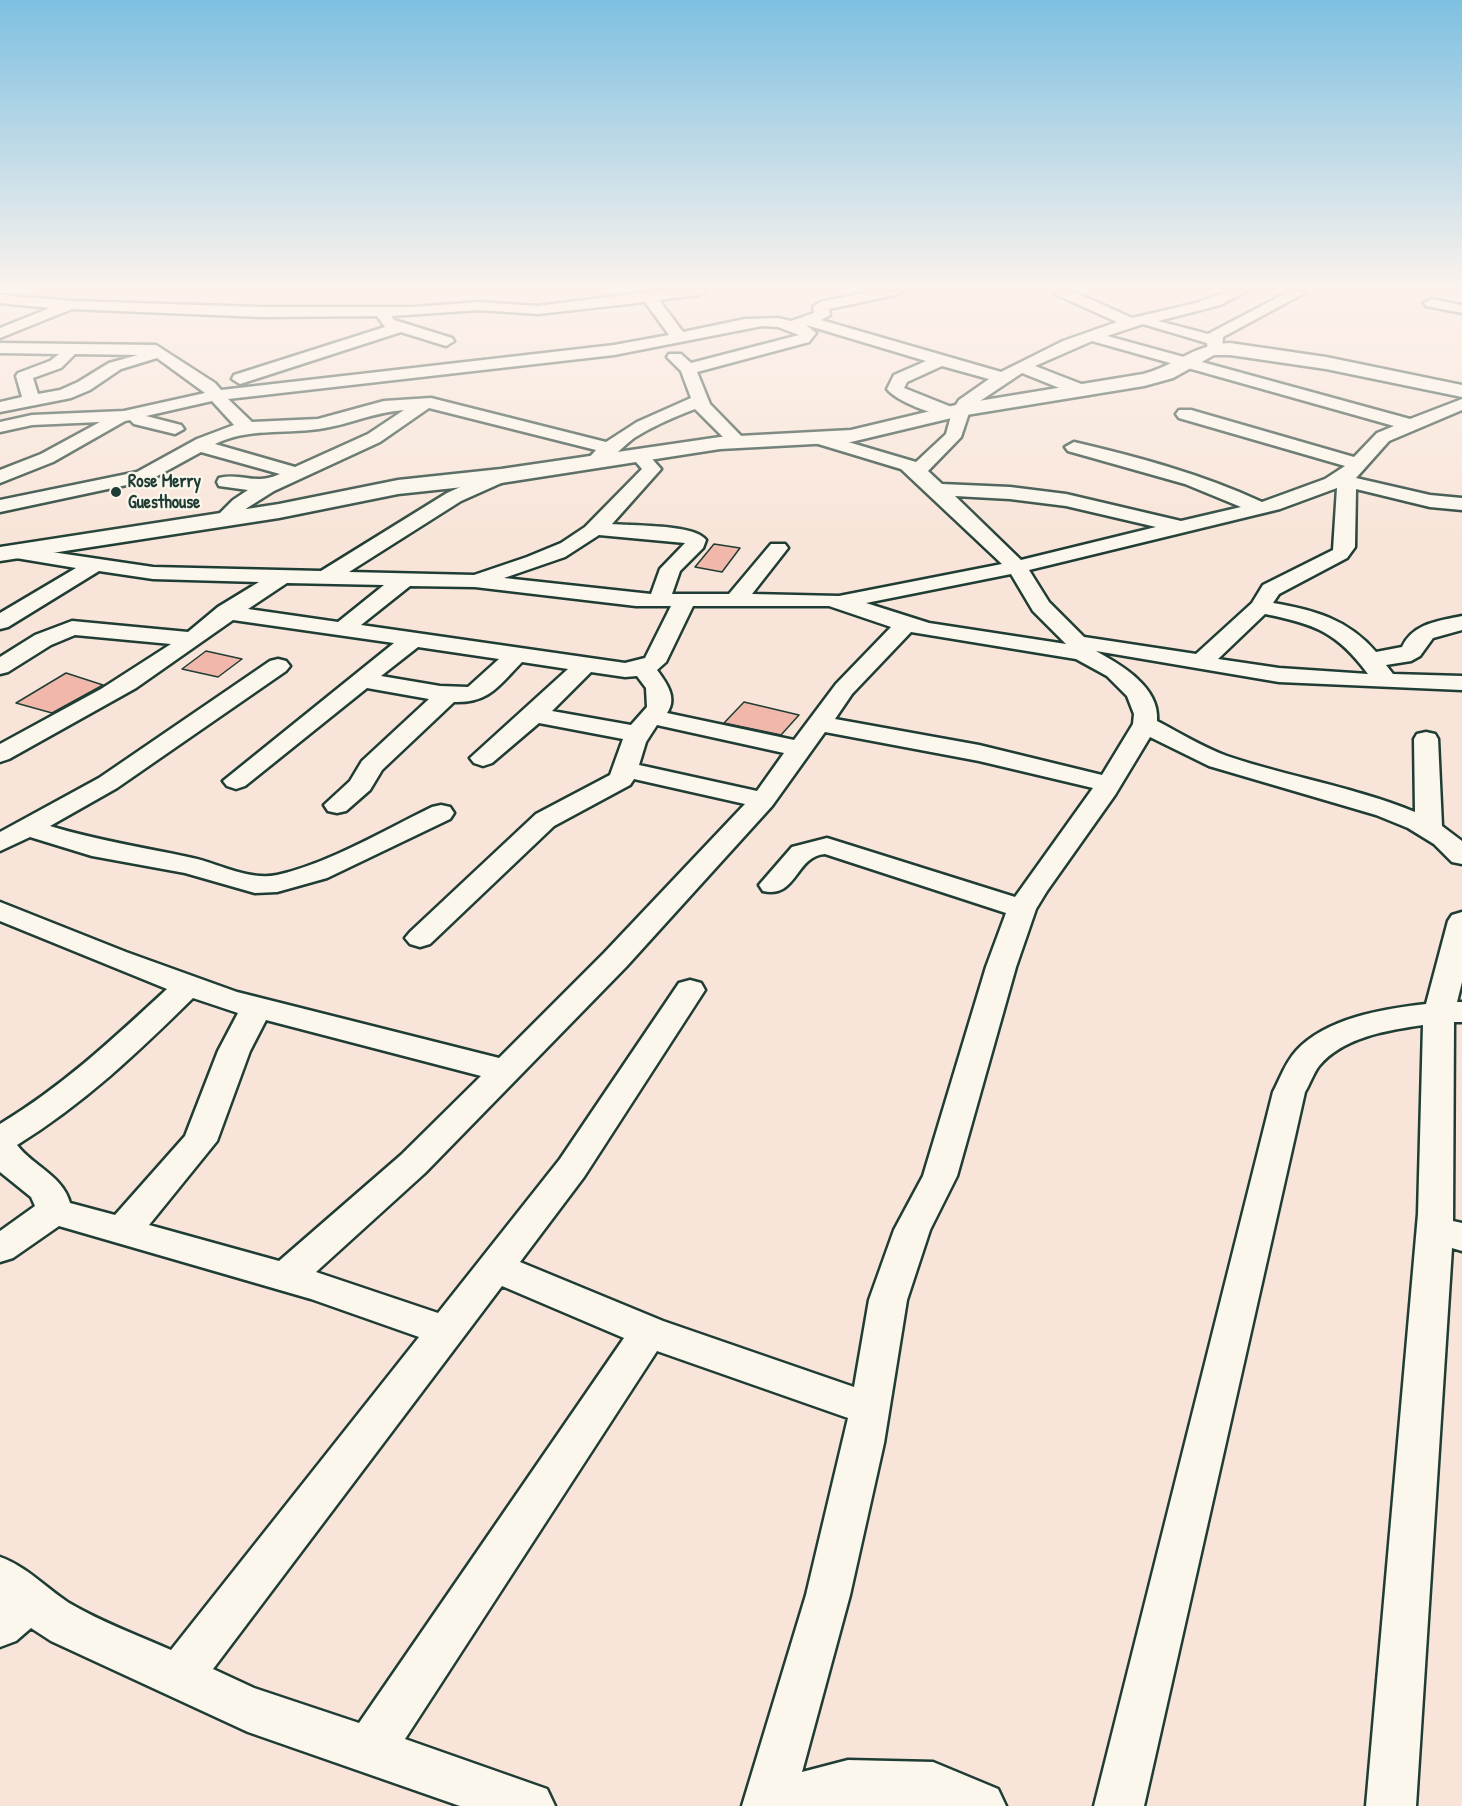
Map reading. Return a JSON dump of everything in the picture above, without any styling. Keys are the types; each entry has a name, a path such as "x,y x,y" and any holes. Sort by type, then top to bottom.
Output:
{"street":[{"path":"26,375 24,376 26,402"},
{"path":"0,407 65,394 98,375"},
{"path":"190,375 212,392 244,423 242,428"},
{"path":"0,477 129,415 212,392 260,375"},
{"path":"212,392 388,375"},
{"path":"226,517 240,504 267,487 374,438 425,403 431,396 460,385 456,375"},
{"path":"692,375 696,383 699,401 713,419 738,442"},
{"path":"908,375 900,379 895,389 905,396 954,411"},
{"path":"977,375 996,382 1024,399"},
{"path":"954,411 1008,375"},
{"path":"1047,375 1083,391"},
{"path":"6,553 226,517 279,511 398,487 501,476 602,455 639,455 738,442 851,436 954,411 1083,391 1160,375"},
{"path":"1231,375 1411,425"},
{"path":"1386,375 1462,391"},
{"path":"602,455 636,428 699,401"},
{"path":"26,402 51,413 51,420"},
{"path":"0,506 68,494 143,476 225,432 242,428 299,426 336,421 384,406 425,403 602,455"},
{"path":"6,553 153,573 327,576 475,582 614,599 839,602 1017,567 1260,508 1351,474 1383,437 1462,404"},
{"path":"928,480 956,431 954,411"},
{"path":"1185,414 1430,501 1462,504"},
{"path":"0,427 32,420 129,415 176,429"},
{"path":"0,446 19,435 32,420"},
{"path":"233,456 299,426"},
{"path":"768,1806 828,1595 864,1443 867,1408 888,1300 912,1230 940,1176 998,977 1022,909 1108,784 1145,724 1146,714 1138,694 1115,671 1080,648 1041,606 1017,567 928,480 908,465 821,439"},
{"path":"201,446 296,473"},
{"path":"1074,447 1192,480 1227,492 1260,508"},
{"path":"475,582 506,568 553,554 594,529 652,469 639,455"},
{"path":"0,467 20,469 68,494"},
{"path":"1200,663 1260,607 1271,590 1340,554 1345,547 1351,474"},
{"path":"327,576 454,497 501,476"},
{"path":"928,480 1066,500 1181,528"},
{"path":"226,482 267,487"},
{"path":"594,529 679,535 696,540 696,544 670,569 659,600"},
{"path":"736,599 778,548"},
{"path":"0,622 95,565"},
{"path":"0,754 117,689 191,639 226,612 284,575"},
{"path":"341,630 405,579"},
{"path":"226,612 515,656 625,670 643,668 654,662 686,599"},
{"path":"839,602 906,624 1080,648 1120,648 1284,676 1462,683"},
{"path":"1260,607 1329,624 1350,637 1386,681"},
{"path":"1369,660 1403,656 1412,651 1414,641 1426,631 1462,623"},
{"path":"286,1277 413,1164 615,960 763,800 844,689 906,624"},
{"path":"2,663 51,636 72,628 191,639"},
{"path":"236,781 411,640"},
{"path":"363,680 448,694 469,695 478,692 515,656"},
{"path":"0,843 108,783 278,666"},
{"path":"483,758 534,715 584,666"},
{"path":"420,938 545,820 621,780 627,770 631,747 659,708 660,698 653,679 643,668"},
{"path":"337,805 361,785 372,766 448,694"},
{"path":"534,715 644,726 800,749"},
{"path":"819,723 980,753 1108,784"},
{"path":"1145,724 1217,761 1396,813 1429,826 1461,853"},
{"path":"1426,739 1429,826"},
{"path":"627,770 763,800"},
{"path":"27,828 92,848 189,865 245,882 266,884 285,882 317,872 441,813"},
{"path":"773,885 801,853 812,846 827,846 1022,909"},
{"path":"0,911 115,959 256,1008 505,1071"},
{"path":"1391,1806 1448,1233 1451,1012 1462,921"},
{"path":"0,1140 44,1113 101,1070 188,986"},
{"path":"178,1678 573,1168 690,990"},
{"path":"123,1231 200,1141 234,1051 256,1008"},
{"path":"1119,1806 1289,1092 1307,1060 1328,1041 1357,1028 1451,1012"},
{"path":"0,1147 17,1169 50,1194 53,1202 52,1211 0,1248"},
{"path":"52,1211 286,1277 447,1331"},
{"path":"496,1268 649,1332 867,1408"},
{"path":"370,1749 649,1332"},
{"path":"9,1601 248,1708 530,1806"},
{"path":"768,1806 848,1784 933,1786 981,1806"}],"building":[{"path":"714,544 740,548 722,572 695,567"},
{"path":"206,651 242,659 218,677 182,669"},
{"path":"66,673 103,685 52,713 16,703"},
{"path":"744,702 799,715 781,735 724,723"}],"place":[{"name":"Rose Merry Guesthouse","path":"116,492"}]}
